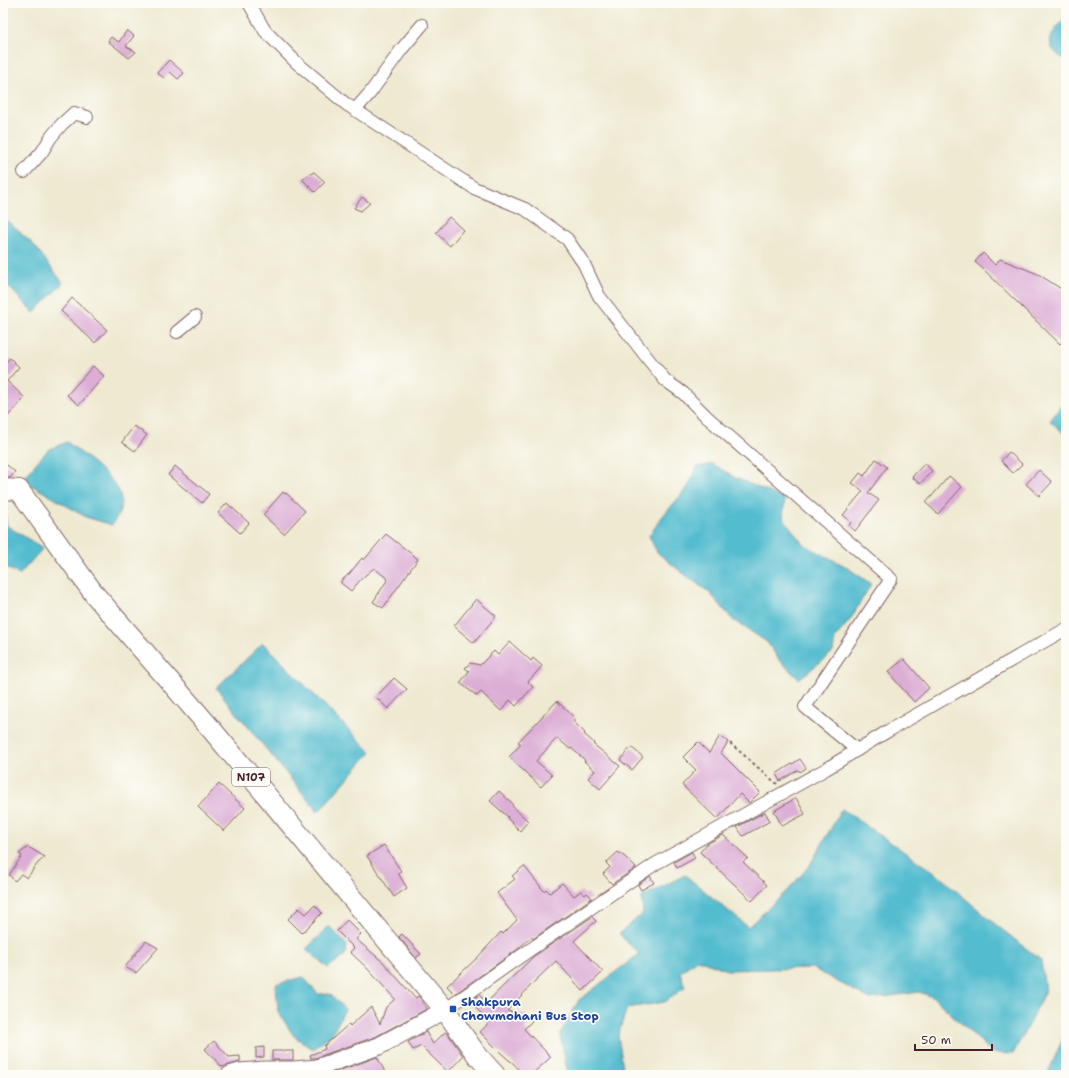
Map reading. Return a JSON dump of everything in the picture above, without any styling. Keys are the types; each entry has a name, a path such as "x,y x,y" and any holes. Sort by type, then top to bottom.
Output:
{"highway":[{"name":"N107","path":"3,489 19,490 95,594 217,736 445,1010 477,1055 495,1075"}],"main road":[{"path":"230,1075 240,1072 264,1070 318,1068 379,1046 445,1010"}],"street":[{"path":"249,3 265,31 291,58 346,104 474,188 526,209 567,239 584,264 599,296 665,380 683,393 708,418 892,579 805,708 857,750"},
{"path":"355,110 370,93 401,50 422,25"},
{"path":"24,172 42,152 51,137 62,124 74,113 87,117"},
{"path":"177,332 195,317"},
{"path":"445,1010 655,864 826,769 888,731 1066,629"}],"path":[{"path":"730,743 785,792"}],"water":[{"path":"1066,18 1066,62 1054,51 1051,46 1051,37"},
{"path":"3,217 34,245 63,283 34,313 3,281"},
{"path":"1066,399 1066,435 1050,421"},
{"path":"67,442 103,471 119,491 121,508 112,525 86,517 23,480 48,450"},
{"path":"713,464 734,477 785,499 783,518 803,544 845,566 871,584 850,620 835,638 833,652 799,679 780,661 767,642 733,620 710,593 657,552 649,536 662,517 688,487 697,467"},
{"path":"3,502 7,526 43,548 19,575 3,565"},
{"path":"263,643 371,752 318,812 216,688"},
{"path":"842,809 939,876 995,924 1041,960 1045,991 1013,1054 993,1053 933,997 919,992 870,999 812,968 727,970 698,959 680,972 685,987 665,1002 627,1008 618,1035 624,1075 568,1075 560,1034 579,1000 639,954 619,934 643,913 642,897 685,875 748,927 789,889 810,865"},
{"path":"329,926 347,945 346,954 328,968 306,949"},
{"path":"303,977 318,994 330,994 345,1009 333,1033 313,1049 294,1036 278,1012 276,984"},
{"path":"1066,1028 1066,1075 1047,1075 1061,1043"}],"building":[{"path":"127,30 134,36 126,46 136,52 129,58 108,41 111,37 119,42"},
{"path":"169,60 184,73 178,79 170,72 164,78 157,73"},
{"path":"314,172 325,182 315,192 302,179"},
{"path":"362,197 370,203 361,211 354,208"},
{"path":"449,217 463,230 450,246 436,233"},
{"path":"983,253 995,265 1000,259 1038,274 1066,292 1066,338 1060,344 975,262"},
{"path":"72,298 107,330 95,343 61,311"},
{"path":"10,358 19,367 7,381 25,398 8,416 3,411 3,365"},
{"path":"93,366 104,376 79,405 67,395"},
{"path":"134,426 147,435 135,451 122,442"},
{"path":"1009,452 1022,464 1013,473 1001,461"},
{"path":"876,459 887,467 868,493 879,500 855,531 849,526 851,522 843,515 863,491 852,483 860,473 864,476"},
{"path":"925,463 932,471 920,484 912,477"},
{"path":"7,465 15,472 10,478 3,478 3,470"},
{"path":"175,466 209,494 202,503 168,475"},
{"path":"1039,470 1052,482 1039,496 1026,484"},
{"path":"949,476 962,487 938,514 926,503"},
{"path":"283,492 285,494 286,493 305,511 284,534 263,515"},
{"path":"227,503 249,523 240,533 218,513"},
{"path":"386,534 418,559 383,608 373,602 388,579 374,568 361,579 351,591 341,583 341,581 350,573 362,558 364,560"},
{"path":"476,599 496,616 474,643 454,626"},
{"path":"510,642 531,661 533,658 542,666 528,682 533,687 516,706 510,700 501,711 481,692 477,696 460,683 469,671 465,668 470,663 480,665 494,651 498,655"},
{"path":"904,659 929,688 914,702 888,672"},
{"path":"394,678 407,689 388,709 376,697"},
{"path":"557,701 575,718 573,721 594,743 593,744 620,766 600,789 588,778 595,771 584,761 585,760 557,738 536,761 552,775 541,787 509,757 521,744 518,742"},
{"path":"720,736 728,742 721,753 760,792 749,803 740,794 717,819 682,785 696,770 683,757 698,742 709,753"},
{"path":"631,747 643,757 632,770 620,760"},
{"path":"800,759 806,768 800,772 798,770 780,781 776,774"},
{"path":"219,784 245,808 224,831 198,807"},
{"path":"499,791 528,821 520,831 507,818 508,817 490,801"},
{"path":"796,798 805,814 782,826 774,811"},
{"path":"765,812 770,821 743,836 737,827"},
{"path":"723,835 748,858 743,862 767,885 752,901 700,852 707,844"},
{"path":"384,845 401,871 398,873 407,888 394,897 367,856"},
{"path":"28,847 45,857 38,863 27,878 21,874 15,881 9,875 22,856 19,854"},
{"path":"618,852 636,868 612,884 603,874 610,867 606,863"},
{"path":"692,852 695,858 677,868 674,862"},
{"path":"524,866 544,891 546,889 550,893 562,883 574,896 581,891 585,895 587,893 592,898 533,939 531,937 518,949 455,994 447,986 477,958 501,932 503,934 517,920 497,893 515,879 512,876"},
{"path":"650,876 654,883 641,890 638,885"},
{"path":"315,905 322,913 302,933 288,919 299,908 306,914"},
{"path":"592,917 596,921 574,941 603,972 583,991 556,961 507,1011 526,1015 532,1021 524,1029 551,1057 531,1075 524,1075 480,1032 489,1023 470,1001 479,995 487,1002 534,956"},
{"path":"347,920 361,934 356,939 383,962 415,998 419,996 427,1009 375,1037 315,1058 311,1058 310,1055 325,1049 324,1046 349,1024 350,1026 371,1007 380,1024 386,1007 395,999 350,952 354,948 337,931"},
{"path":"402,934 421,954 416,958 399,937"},
{"path":"146,941 158,948 136,973 125,967"},
{"path":"426,1032 433,1044 445,1032 449,1035 463,1056 448,1072 421,1046 413,1050 408,1042"},
{"path":"214,1041 229,1057 240,1056 240,1062 222,1067 205,1049"},
{"path":"264,1047 264,1057 256,1058 256,1048"},
{"path":"272,1051 293,1051 293,1060 272,1060"},
{"path":"377,1057 385,1072 379,1075 327,1075"}],"place":[{"name":"Shakpura Chowmohani Bus Stop","path":"453,1009"}]}
